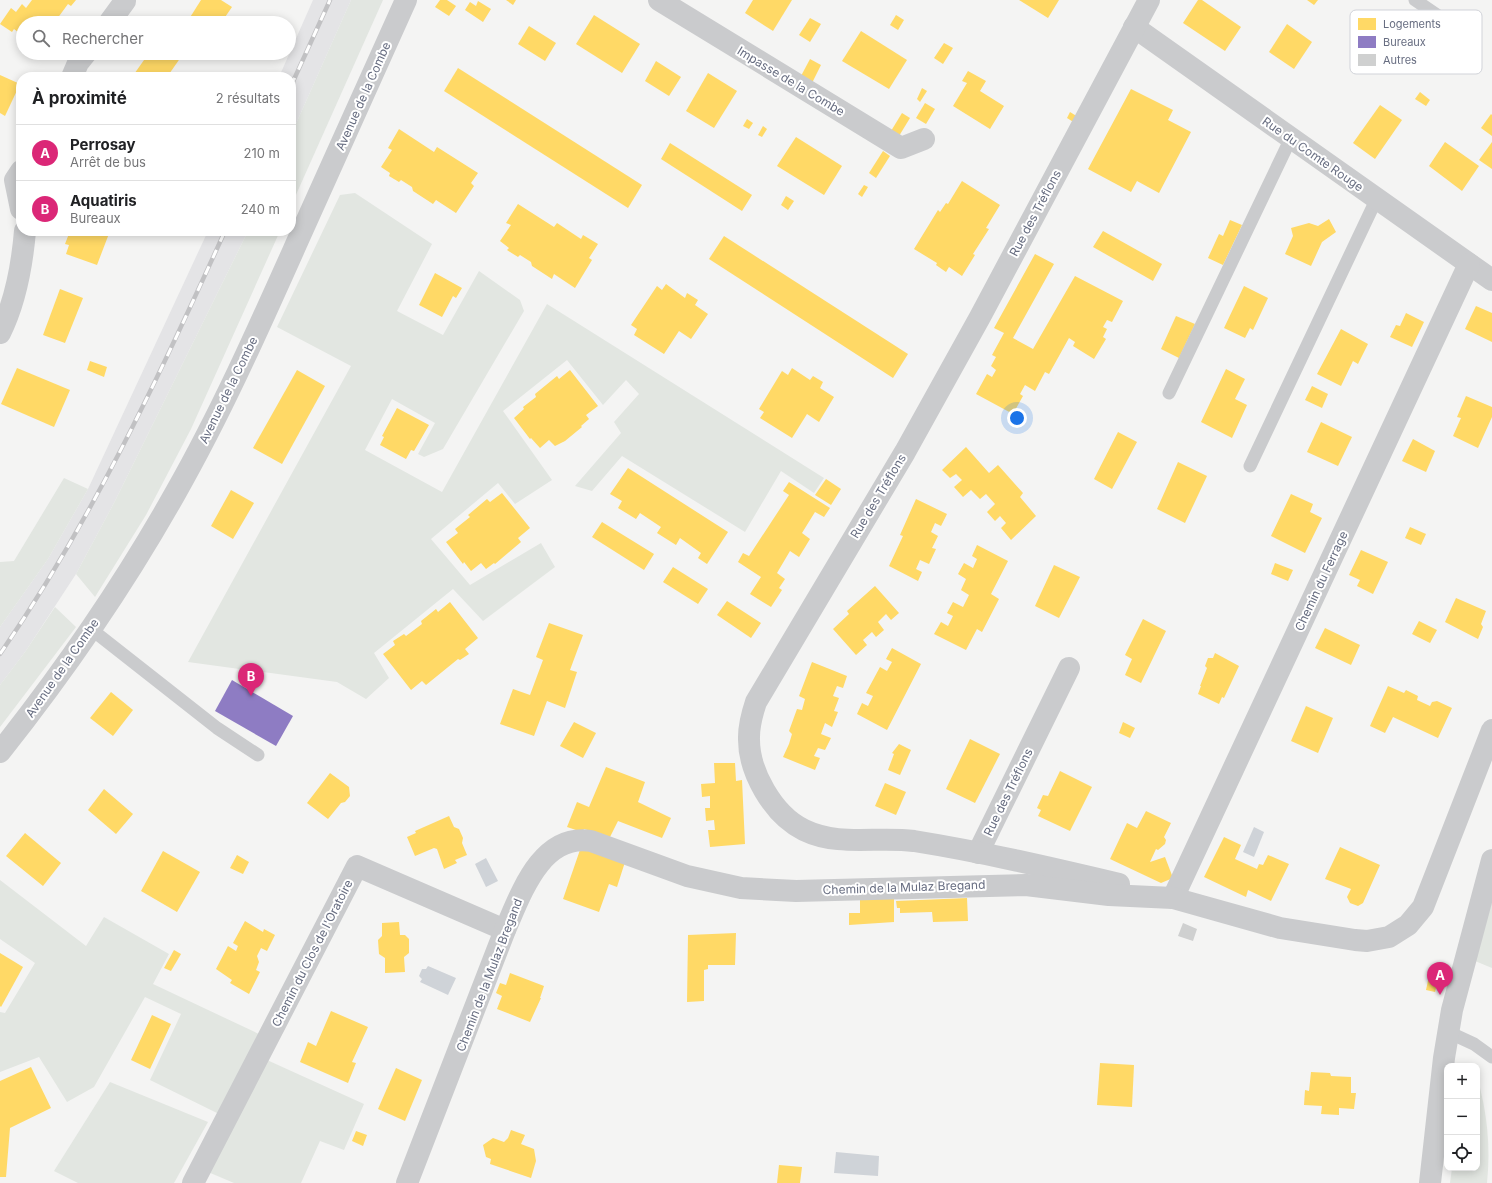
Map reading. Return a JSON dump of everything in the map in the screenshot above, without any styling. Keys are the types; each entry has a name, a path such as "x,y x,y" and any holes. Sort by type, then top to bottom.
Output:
{"street":[{"name":"Avenue de la Combe","path":"0,752 58,676 91,629 177,492 226,399 406,0"},
{"name":"Impasse de la Combe","path":"659,0 901,148 924,139"},
{"name":"Rue des Tréflons","path":"1149,0 980,317 905,452 756,702 750,719 749,738 751,756 757,773 775,805 788,819 803,830 838,840 901,840 978,853 1124,885 1173,898"},
{"path":"114,16 126,1"},
{"name":"Rue du Comte Rouge","path":"1134,27 1492,280"},
{"path":"74,72 80,60"},
{"path":"12,177 16,191"},
{"path":"0,333 14,297 22,266 25,236"},
{"name":"Chemin du Ferrage","path":"1173,898 1469,264"},
{"name":"Rue des Tréflons","path":"978,853 1069,668"},
{"name":"Chemin de la Mulaz Bregand","path":"407,1183 505,930 521,893 538,865 548,854 560,846 581,839 608,846 687,876 741,888 796,890 988,885 1026,886 1109,895 1173,898 1280,928 1367,941 1389,936 1408,925 1423,907 1492,730"},
{"path":"1430,1183 1448,1032 1460,976 1492,860"},
{"name":"Chemin du Clos de l'Oratoire","path":"193,1183 357,866 505,930"}],"lane":[{"path":"1415,0 1430,10"},
{"path":"1169,393 1291,138"},
{"path":"1250,466 1377,198"},
{"path":"91,629 216,728 258,755"},
{"path":"1448,1032 1474,1044 1492,1057"}],"shaded area":[{"path":"313,0 351,0 296,124 296,72 281,72 287,60 296,60 296,38"},
{"path":"351,0 383,0 296,195 296,124"},
{"path":"355,193 432,244 397,311 443,335 479,271 520,300 524,311 443,449 424,457 418,454 435,423 392,399 365,450 442,492 547,304 824,478 814,493 781,471 745,532 622,456 592,491 575,486 621,433 614,422 639,394 626,380 603,405 567,360 503,411 552,480 515,504 498,483 431,539 470,585 541,543 555,567 483,621 453,589 374,653 389,678 366,699 337,682 188,662 351,366 277,327 340,195"},
{"path":"206,236 246,236 115,501 76,574 25,652 0,685 0,627 48,559 88,489"},
{"path":"246,236 278,236 191,429 146,515 95,597 76,574 115,501"},
{"path":"64,478 88,489 48,559 0,627 0,562 14,561"},
{"path":"55,607 76,627 0,727 0,685 25,652"},
{"path":"1254,827 1264,832 1254,857 1243,852"},
{"path":"486,858 498,881 486,887 475,864"},
{"path":"0,880 86,946 104,917 169,954 153,984 259,1034 219,1114 150,1080 181,1014 145,997 94,1087 67,1102 39,1057 0,1072 0,1012 5,1013 35,963 0,939"},
{"path":"1492,901 1492,968 1475,961"},
{"path":"428,966 456,978 448,995 420,982 422,979 419,976 422,969 426,969"},
{"path":"267,1060 364,1104 344,1150 320,1141 301,1183 234,1183 208,1172"},
{"path":"110,1082 208,1122 174,1183 78,1183 54,1171"},
{"path":"1480,1090 1486,1116 1488,1142 1489,1156 1487,1183 1450,1183 1452,1171 1480,1171"},
{"path":"836,1152 879,1156 878,1176 834,1173"}],"building: Logements":[{"path":"32,0 76,0 71,6 68,4 59,16 16,16 16,31 14,29 12,32 0,24 11,8 16,12 22,4 26,8"},
{"path":"201,0 221,0 232,7 226,16 191,16"},
{"path":"440,0 447,0 456,6 449,16 435,7"},
{"path":"506,0 516,0 513,5"},
{"path":"753,0 792,0 773,31 745,13"},
{"path":"1019,0 1059,0 1048,18"},
{"path":"1198,0 1202,0 1241,27 1225,51 1183,23"},
{"path":"1307,0 1318,0 1314,5"},
{"path":"478,1 491,9 483,22 465,10 470,2 476,6"},
{"path":"594,15 640,44 622,73 576,44"},
{"path":"896,15 904,20 898,30 890,25"},
{"path":"810,18 821,24 810,42 799,35"},
{"path":"1287,24 1312,42 1294,69 1269,52"},
{"path":"529,26 556,43 545,61 518,44"},
{"path":"861,31 907,60 889,89 842,61"},
{"path":"944,43 953,48 943,64 934,58"},
{"path":"810,59 821,65 812,83 801,76"},
{"path":"144,60 179,60 170,72 136,72"},
{"path":"656,61 681,77 669,96 645,81"},
{"path":"458,68 642,185 628,208 444,91"},
{"path":"968,71 986,81 980,91 1004,106 990,129 953,106 967,83 962,81"},
{"path":"708,73 737,91 714,128 686,111"},
{"path":"0,75 16,82 16,93 5,116 0,113"},
{"path":"922,88 927,91 920,102 917,99"},
{"path":"1131,89 1173,110 1168,120 1191,132 1159,193 1137,181 1131,192 1088,169"},
{"path":"1420,92 1430,100 1426,106 1415,99"},
{"path":"925,103 935,109 926,124 916,118"},
{"path":"1380,105 1402,120 1375,159 1353,143"},
{"path":"1070,112 1078,117 1075,123 1067,118"},
{"path":"902,113 910,118 899,136 891,131"},
{"path":"1491,114 1492,115 1492,136 1481,128"},
{"path":"747,119 753,123 749,129 743,126"},
{"path":"763,126 767,129 762,137 758,135"},
{"path":"399,129 434,152 437,147 478,173 471,183 474,186 456,213 436,200 433,204 413,191 412,187 401,180 399,182 389,176 390,173 381,167 392,150 388,148"},
{"path":"796,137 842,166 824,195 777,166"},
{"path":"1445,142 1479,166 1462,191 1429,166"},
{"path":"1492,142 1492,169 1479,160"},
{"path":"670,143 752,195 742,211 661,159"},
{"path":"883,151 890,156 876,178 869,173"},
{"path":"962,181 1000,205 986,228 989,229 973,254 975,255 962,276 949,267 946,272 936,265 937,263 914,249 938,210 940,212 946,203 948,204"},
{"path":"864,185 868,187 862,197 858,194"},
{"path":"786,196 794,201 788,210 781,205"},
{"path":"518,204 554,227 557,223 581,239 583,235 598,244 589,258 592,260 575,288 554,274 552,279 532,266 531,262 520,255 518,257 507,250 509,248 500,241 511,225 506,223"},
{"path":"1329,219 1336,232 1322,242 1311,266 1285,254 1293,236 1291,228 1309,223 1318,226"},
{"path":"1230,220 1242,225 1223,265 1208,258 1219,234 1223,236"},
{"path":"1103,231 1162,264 1153,281 1093,247"},
{"path":"68,236 108,236 97,265 66,254 69,245 65,244"},
{"path":"724,236 908,354 893,378 709,259"},
{"path":"1035,254 1054,264 1013,338 1033,349 1075,276 1123,301 1112,322 1107,320 1103,327 1107,329 1103,337 1106,339 1094,359 1073,346 1075,342 1069,338 1049,374 1045,372 1035,391 1025,385 1020,394 1023,396 1013,414 976,394 987,374 992,377 996,370 991,366 996,357 992,355 1004,333 994,328"},
{"path":"435,273 462,288 456,298 453,296 442,317 419,305"},
{"path":"666,284 685,298 687,293 698,300 695,305 708,314 691,339 679,331 664,354 634,335 637,329 631,325 657,286 662,290"},
{"path":"1244,286 1268,298 1253,330 1250,328 1245,338 1224,328"},
{"path":"60,289 83,298 65,343 43,335"},
{"path":"1476,306 1492,313 1492,342 1465,329"},
{"path":"1406,313 1424,322 1412,347 1390,337 1396,325 1400,326"},
{"path":"1176,316 1195,324 1179,358 1161,349"},
{"path":"1341,329 1368,344 1358,364 1353,361 1341,386 1317,374"},
{"path":"90,361 107,367 104,377 87,370"},
{"path":"17,368 70,390 54,427 1,404"},
{"path":"792,368 810,380 813,376 823,382 820,388 834,397 819,422 807,414 792,438 760,418 764,412 759,409 782,371 788,375"},
{"path":"1226,369 1245,379 1235,399 1247,405 1232,438 1201,422"},
{"path":"297,370 325,386 282,464 253,448"},
{"path":"570,370 598,406 586,415 589,419 581,426 582,427 565,441 555,446 549,440 540,448 531,438 530,439 514,418 524,409 523,407 536,397 535,394 557,376 559,379"},
{"path":"1312,386 1328,394 1322,408 1305,400"},
{"path":"1466,396 1492,407 1492,417 1478,448 1453,436 1461,418 1457,417"},
{"path":"397,408 429,425 414,451 411,450 406,459 380,445 384,437 382,436"},
{"path":"1321,422 1352,437 1338,466 1307,452"},
{"path":"1118,432 1137,442 1112,489 1094,479"},
{"path":"1413,439 1435,451 1426,472 1402,461"},
{"path":"966,447 989,473 998,465 1023,493 1020,497 1036,516 1011,540 1001,528 1006,523 1000,516 995,521 987,512 995,504 986,494 980,499 971,490 963,497 954,487 962,480 956,474 950,478 942,470"},
{"path":"1178,462 1207,476 1185,523 1157,509"},
{"path":"628,468 728,532 707,564 698,558 701,553 680,538 676,545 657,533 661,527 640,513 636,519 618,508 622,501 610,494"},
{"path":"826,479 841,489 831,505 815,495"},
{"path":"789,482 830,508 824,517 815,512 802,533 810,539 799,557 790,551 777,573 785,579 779,588 782,590 771,607 750,594 761,577 738,562 743,553 749,556 789,495 783,491"},
{"path":"231,490 254,503 233,539 211,526"},
{"path":"502,493 530,528 518,538 521,542 495,564 494,563 486,569 481,563 471,571 464,562 463,564 446,542 458,533 455,529 470,517 468,515 487,499 490,502"},
{"path":"1291,494 1313,504 1310,512 1322,518 1305,553 1271,536"},
{"path":"916,499 947,514 941,526 935,523 931,532 938,536 932,548 936,549 929,564 920,560 916,569 922,572 918,581 889,566 903,536 900,535"},
{"path":"602,522 654,554 644,570 592,537"},
{"path":"1410,527 1426,534 1421,545 1405,538"},
{"path":"977,545 1008,561 991,594 999,599 982,632 977,629 966,650 934,634 941,622 948,626 953,616 947,613 953,602 963,607 969,595 961,590 966,579 958,574 964,563 973,568 977,559 972,556"},
{"path":"1361,550 1388,562 1373,594 1357,586 1360,580 1349,575"},
{"path":"1275,563 1293,570 1288,581 1271,574"},
{"path":"1054,565 1080,577 1059,618 1035,606"},
{"path":"673,567 708,589 698,604 663,582"},
{"path":"875,586 899,613 891,620 886,614 878,622 884,630 876,637 872,632 863,640 867,645 856,655 833,629 849,614 847,611"},
{"path":"1456,598 1486,611 1481,624 1483,627 1478,639 1445,622"},
{"path":"727,601 761,623 751,638 717,615"},
{"path":"450,602 478,638 465,649 469,654 460,660 458,659 426,685 422,681 411,690 383,654 395,645 393,641 404,634 406,636 422,624 421,621 436,609 438,612"},
{"path":"1143,619 1166,631 1141,683 1125,675 1132,659 1125,655"},
{"path":"1419,621 1437,630 1430,643 1412,634"},
{"path":"549,623 583,635 570,670 577,672 565,708 547,701 534,736 500,724 513,689 530,695 543,660 536,657"},
{"path":"1325,628 1360,645 1351,665 1315,648"},
{"path":"892,648 921,664 887,730 857,714 862,703 868,706 873,696 866,693 880,667 887,671 892,662 886,659"},
{"path":"1215,653 1239,666 1224,698 1222,697 1219,704 1198,694 1207,668 1205,666 1208,658 1213,658"},
{"path":"812,662 847,676 843,688 837,686 833,696 839,698 834,711 838,712 832,727 825,723 821,734 831,738 825,750 818,748 814,756 820,758 815,770 783,757 792,734 789,731 797,709 802,710 805,699 799,696"},
{"path":"1388,686 1404,693 1406,690 1418,696 1417,700 1430,706 1432,702 1437,701 1452,708 1438,738 1393,717 1385,733 1370,726"},
{"path":"111,692 133,710 113,736 90,718"},
{"path":"1306,706 1333,718 1318,753 1291,741"},
{"path":"574,722 596,733 583,758 560,746"},
{"path":"1123,722 1135,728 1130,738 1119,733"},
{"path":"970,739 1000,754 975,803 946,789"},
{"path":"899,744 911,750 900,775 888,770 894,754 892,753"},
{"path":"714,763 735,763 736,781 742,780 745,844 710,847 708,830 715,830 714,820 706,821 705,808 710,808 710,796 702,797 701,784 715,783"},
{"path":"606,767 645,782 638,802 671,818 662,838 618,821 610,837 584,829 582,832 567,827 577,802 589,807"},
{"path":"1060,771 1092,787 1070,831 1038,816 1041,810 1037,808 1043,795 1048,796"},
{"path":"330,773 349,787 350,796 345,802 341,803 328,819 307,803"},
{"path":"885,783 906,792 896,815 875,806"},
{"path":"104,789 133,814 116,834 88,810"},
{"path":"1146,811 1171,823 1164,837 1166,840 1165,844 1158,850 1156,849 1150,862 1165,857 1173,878 1161,883 1110,859 1127,823 1137,828"},
{"path":"449,816 454,827 459,829 463,838 462,843 467,855 455,860 457,863 444,869 437,849 434,848 415,856 407,837 416,833 415,831"},
{"path":"25,833 61,863 43,886 6,856"},
{"path":"1224,837 1241,845 1235,859 1257,869 1259,864 1263,865 1268,855 1289,864 1271,901 1248,890 1246,897 1204,877"},
{"path":"581,847 625,862 617,887 609,884 599,912 563,899"},
{"path":"1340,847 1380,865 1363,903 1358,906 1350,903 1347,897 1351,889 1325,879"},
{"path":"163,851 200,872 177,912 141,891"},
{"path":"237,855 249,862 243,874 230,868"},
{"path":"894,898 894,922 849,925 849,913 860,913 860,899"},
{"path":"967,898 968,921 933,922 932,912 900,913 900,908 897,908 896,901"},
{"path":"245,921 263,932 264,929 275,935 267,951 261,948 257,956 259,962 256,970 260,972 249,994 230,983 232,980 216,969 228,946 236,951 238,946 233,943"},
{"path":"399,922 400,935 405,935 409,939 409,953 404,957 405,972 385,973 385,958 379,954 378,940 382,936 382,923"},
{"path":"736,933 735,965 708,965 708,969 704,970 704,1001 687,1002 688,935"},
{"path":"174,950 181,954 171,971 164,968"},
{"path":"0,953 23,967 1,1007 0,1006"},
{"path":"510,973 544,986 541,998 530,1022 497,1009 502,996 496,993 500,983 506,985"},
{"path":"1429,976 1438,979 1435,992 1426,990"},
{"path":"331,1011 368,1027 352,1062 356,1063 348,1083 300,1062 308,1042 316,1046"},
{"path":"152,1015 171,1024 150,1069 131,1060"},
{"path":"1100,1063 1134,1065 1132,1107 1097,1105"},
{"path":"31,1067 51,1108 10,1128 6,1177 0,1177 0,1081"},
{"path":"396,1068 422,1080 405,1121 378,1109"},
{"path":"1311,1072 1330,1073 1331,1076 1351,1077 1351,1093 1356,1093 1354,1109 1339,1108 1339,1115 1321,1114 1322,1106 1304,1105 1305,1090 1309,1091"},
{"path":"511,1130 525,1135 521,1144 534,1149 536,1161 531,1178 490,1164 491,1159 486,1157 483,1145 493,1138 504,1142 508,1138"},
{"path":"356,1131 367,1135 363,1146 352,1141"},
{"path":"779,1165 802,1167 800,1183 777,1183"}],"building: Bureaux":[{"path":"232,680 293,716 276,746 215,711"}],"building: Autres":[{"path":"1183,923 1197,929 1193,941 1178,936"}],"railway":[{"path":"296,75 330,0"},
{"path":"0,654 33,604 94,501 149,394 223,236"}],"place":[{"name":"Aquatiris","path":"251,696"},
{"name":"Perrosay","path":"1440,995"}]}
